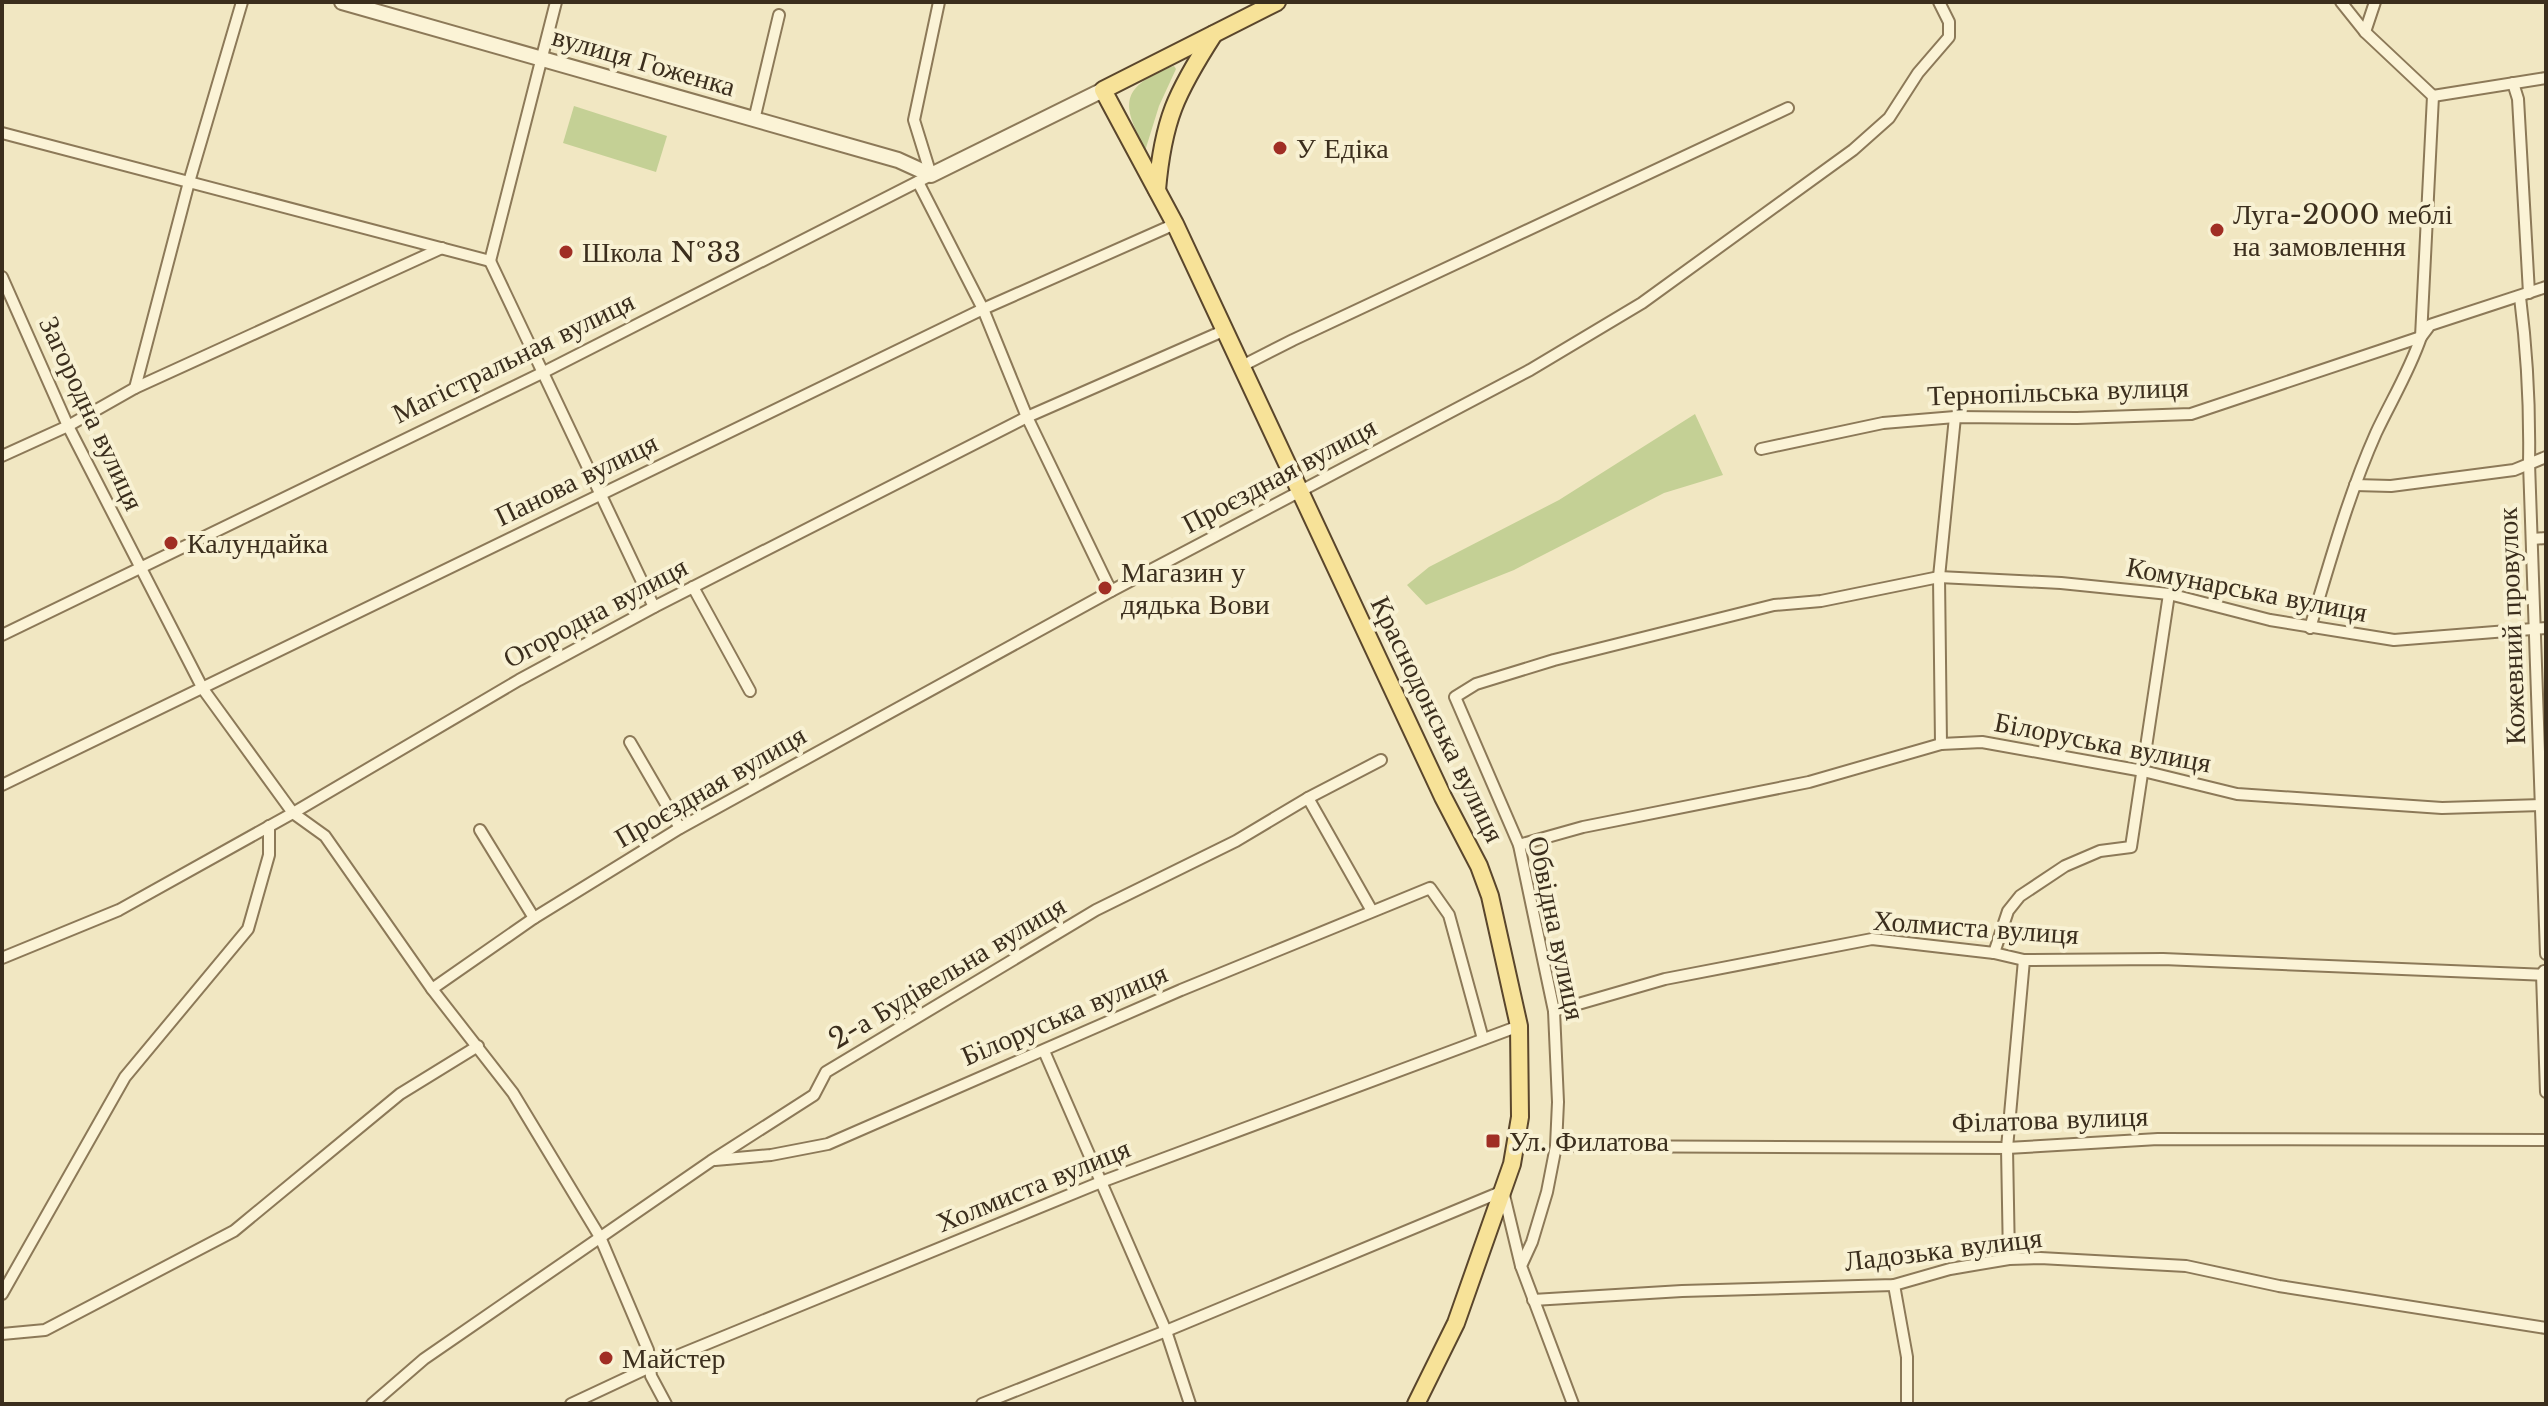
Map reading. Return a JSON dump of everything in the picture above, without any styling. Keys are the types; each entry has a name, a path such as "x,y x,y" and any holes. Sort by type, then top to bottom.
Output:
{"main road":[{"name":"Магістральная вулиця","path":"1103,90 1277,2"},
{"path":"1157,190 1160,152 1169,113 1187,76 1215,33"},
{"name":"Краснодонська вулиця","path":"1103,90 1175,224 1443,797 1479,866 1490,896 1519,1026 1520,1117 1512,1164 1456,1323 1416,1404"}],"street":[{"path":"135,388 189,182 242,2"},
{"name":"вулиця Гоженка","path":"342,2 898,160 925,178"},
{"path":"556,2 490,261 654,607"},
{"path":"939,2 914,120 925,178 1027,417 1111,591"},
{"name":"Проєздная вулиця","path":"432,989 534,918 680,828 1111,591 1530,370 1642,303 1853,150 1889,118 1918,73 1949,37 1949,22 1939,2"},
{"path":"2310,628 2345,511 2377,431 2411,368 2421,337 2433,96 2365,32 2341,2"},
{"path":"2365,32 2375,2"},
{"path":"754,120 779,15"},
{"path":"2433,96 2546,78"},
{"name":"Кожевний провулок","path":"2513,83 2518,99 2532,539 2540,627 2546,954"},
{"name":"Магістральная вулиця","path":"2,635 544,372 1103,90"},
{"path":"1240,367 1788,108"},
{"path":"2,133 490,261"},
{"name":"Панова вулиця","path":"2,785 983,309 1175,224"},
{"path":"2,456 68,426 135,388 442,248"},
{"name":"Загородна вулиця","path":"2,277 68,426 203,689 293,813 325,836 432,989 478,1046 549,1151 600,1237 648,1350 651,1376 666,1404"},
{"name":"Тернопільська вулиця","path":"1761,449 1883,423 1955,417 2077,418 2191,414 2421,337 2430,325 2546,287"},
{"name":"Огородна вулиця","path":"2,958 119,910 293,813 519,680 654,607 1027,417 1223,331"},
{"path":"1941,744 1939,577 1955,417"},
{"path":"2355,485 2391,486 2514,470 2546,457"},
{"path":"2532,539 2546,538"},
{"name":"Комунарська вулиця","path":"1939,577 2061,583 2169,594 2310,628 2394,640 2540,627"},
{"name":"Обвідна вулиця","path":"1521,1266 1532,1242 1547,1192 1556,1146 1558,1102 1554,1011 1519,845 1455,697 1476,684 1554,660 1774,605 1821,601 1939,577"},
{"path":"693,587 750,691"},
{"path":"1994,953 2008,911 2020,896 2055,871 2100,851 2131,847 2169,594"},
{"path":"630,742 680,828"},
{"name":"Білоруська вулиця","path":"1519,845 1583,827 1809,782 1941,744 1982,742 2143,771 2237,794 2442,808 2544,805"},
{"name":"2-а Будівельна вулиця","path":"372,1404 424,1359 711,1161 814,1095 826,1072 1096,910 1236,841 1308,798 1381,760"},
{"path":"1308,798 1372,911"},
{"path":"2,1294 125,1077 248,929 269,855 269,826"},
{"path":"480,830 534,918"},
{"name":"Білоруська вулиця","path":"711,1161 771,1155 828,1144 1181,990 1430,888 1449,915 1483,1039"},
{"name":"Холмиста вулиця","path":"1554,1011 1665,979 1872,939 1994,953 2024,960 2163,959 2545,973"},
{"path":"2009,1259 2007,1148 2024,960"},
{"path":"2545,973 2546,1092"},
{"name":"Холмиста вулиця","path":"571,1404 650,1367 1101,1182 1519,1026"},
{"path":"2,1334 45,1330 234,1231 400,1094 478,1046"},
{"path":"1044,1051 1166,1331 1190,1404"},
{"name":"Філатова вулиця","path":"1556,1146 2007,1148 2158,1139 2546,1140"},
{"path":"982,1404 1503,1191 1521,1266 1573,1404"},
{"name":"Ладозька вулиця","path":"1533,1300 1682,1291 1894,1285 1950,1269 2009,1259 2068,1259 2186,1266 2279,1286 2546,1328"},
{"path":"1894,1285 1907,1357 1907,1404"}],"green space":[{"path":"1174,66 1176,69 1159,106 1145,151 1132,120 1129,101 1139,85"},
{"path":"574,106 667,136 656,172 563,143"},
{"path":"1695,414 1723,475 1664,493 1514,570 1426,605 1407,585 1429,567 1559,500"}],"place":[{"name":"У Едіка","path":"1280,148"},
{"name":"Луга-2000 меблі на замовлення","path":"2217,230"},
{"name":"Школа №33","path":"566,252"},
{"name":"Калундайка","path":"171,543"},
{"name":"Магазин у дядька Вови","path":"1105,588"},
{"name":"Ул. Филатова","path":"1493,1141"},
{"name":"Майстер","path":"606,1358"}]}
